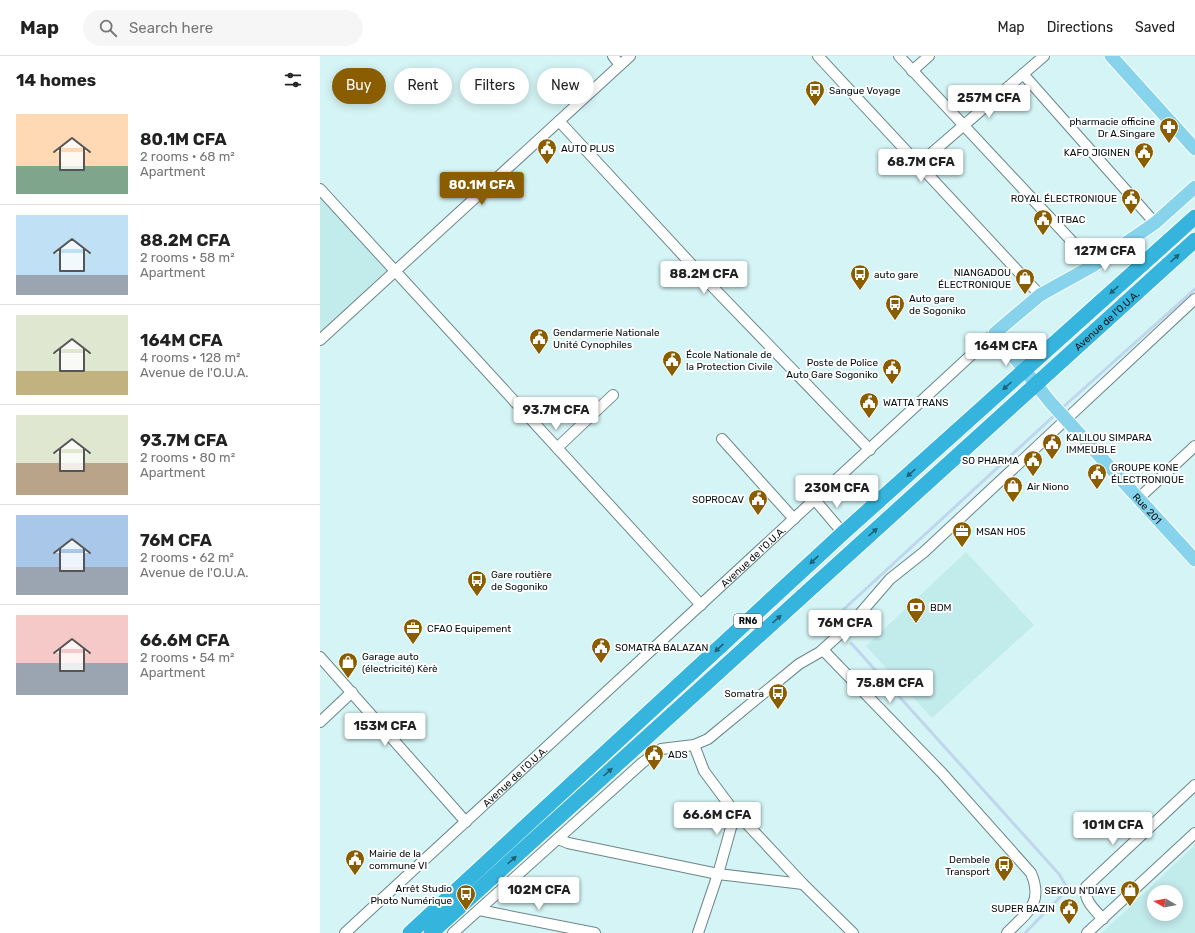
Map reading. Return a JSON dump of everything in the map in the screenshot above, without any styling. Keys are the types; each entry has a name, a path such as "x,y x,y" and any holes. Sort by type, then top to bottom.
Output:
{"highway":[{"name":"Avenue de l'O.U.A.","path":"410,933 844,533 1195,217"},
{"name":"Avenue de l'O.U.A.","path":"431,933 1195,240"}],"main road":[{"path":"1111,56 1195,149"},
{"name":"Avenue de l'O.U.A.","path":"995,333 1040,295 1094,265 1155,223 1195,187"},
{"name":"Rue 201","path":"995,333 1036,385 1195,560"}],"street":[{"path":"613,56 620,65"},
{"path":"320,340 630,56"},
{"path":"818,56 1040,295"},
{"path":"899,56 1094,265"},
{"path":"912,71 928,56"},
{"path":"919,164 965,126 1044,56"},
{"path":"1023,74 1155,223"},
{"path":"559,121 705,279 870,450"},
{"path":"320,189 701,605"},
{"path":"453,933 661,749 694,745 708,739 799,664 823,650 852,623 890,579 924,552 1195,299"},
{"name":"Avenue de l'O.U.A.","path":"345,933 995,333"},
{"path":"557,448 613,395"},
{"path":"722,440 794,519"},
{"path":"1139,498 1195,446"},
{"path":"815,500 844,533"},
{"path":"823,650 942,773 1031,873 1037,887 1036,899 1008,933"},
{"path":"320,657 466,822"},
{"path":"320,722 352,692"},
{"path":"694,745 704,771 730,806 803,884 853,933"},
{"path":"1103,919 1087,899 1085,893 1086,887 1195,785"},
{"path":"698,933 718,874 734,817 730,806"},
{"path":"1087,933 1195,833"},
{"path":"558,839 568,843 718,874 803,884"},
{"path":"479,910 595,933"}],"shaded area":[{"path":"320,198 388,269 320,331"},
{"path":"966,552 1034,625 932,718 866,646"},
{"path":"1195,845 1195,933 1102,933 1147,890 1147,921 1183,921 1183,885 1153,885"}],"waterway":[{"path":"1061,409 1195,289"},
{"path":"831,621 1057,413"},
{"path":"851,643 1059,874 1068,889 1025,933"}],"place":[{"name":"Sangue Voyage","path":"815,107"},
{"name":"pharmacie officine Dr A.Singare","path":"1169,144"},
{"name":"AUTO PLUS","path":"547,165"},
{"name":"KAFO JIGINEN","path":"1144,169"},
{"name":"ROYAL ÉLECTRONIQUE","path":"1131,215"},
{"name":"ITBAC","path":"1043,236"},
{"name":"auto gare","path":"860,291"},
{"name":"NIANGADOU ÉLECTRONIQUE","path":"1025,295"},
{"name":"Auto gare de Sogoniko","path":"895,321"},
{"name":"Gendarmerie Nationale Unité Cynophiles","path":"539,355"},
{"name":"École Nationale de la Protection Civile","path":"672,377"},
{"name":"Poste de Police Auto Gare Sogoniko","path":"892,385"},
{"name":"WATTA TRANS","path":"869,419"},
{"name":"KALILOU SIMPARA IMMEUBLE","path":"1052,460"},
{"name":"SO PHARMA","path":"1033,477"},
{"name":"GROUPE KONE ÉLECTRONIQUE","path":"1097,490"},
{"name":"Air Niono","path":"1013,503"},
{"name":"SOPROCAV","path":"758,516"},
{"name":"MSAN H05","path":"962,548"},
{"name":"Gare routière de Sogoniko","path":"477,597"},
{"name":"BDM","path":"916,624"},
{"name":"CFAO Equipement","path":"413,645"},
{"name":"SOMATRA BALAZAN","path":"601,664"},
{"name":"Garage auto (électricité) Kèrè","path":"348,679"},
{"name":"Somatra","path":"778,710"},
{"name":"ADS","path":"654,771"},
{"name":"Mairie de la commune VI","path":"355,876"},
{"name":"Dembele Transport","path":"1004,882"},
{"name":"SEKOU N'DIAYE","path":"1130,907"},
{"name":"Arrêt Studio Photo Numérique","path":"466,911"},
{"name":"SUPER BAZIN","path":"1069,925"}]}
